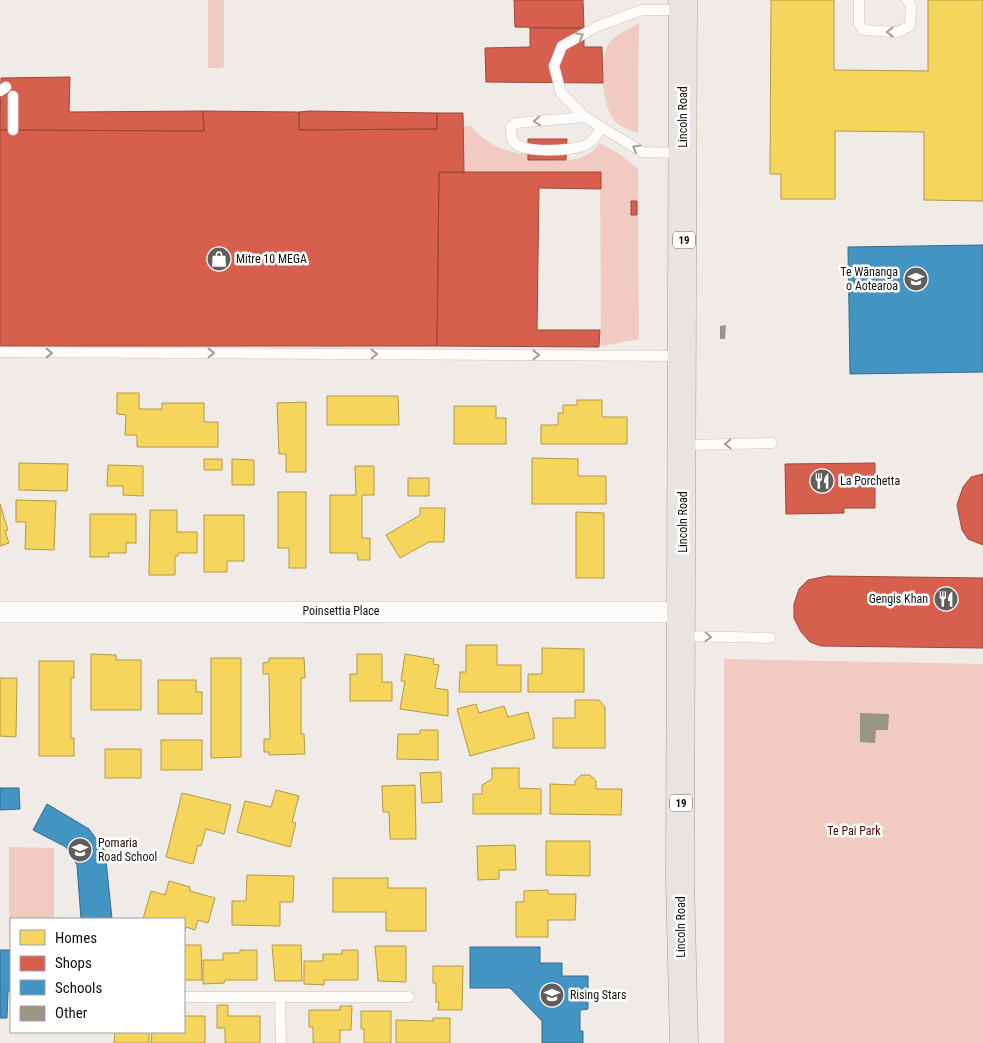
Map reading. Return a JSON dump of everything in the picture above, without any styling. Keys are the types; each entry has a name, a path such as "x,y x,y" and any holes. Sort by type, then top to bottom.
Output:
{"main road":[{"name":"Lincoln Road","path":"683,5 684,445 680,880 684,1043"}],"street":[{"name":"Poinsettia Place","path":"0,612 682,624"}],"lane":[{"path":"859,0 859,24 863,30 898,32 910,26 911,6 907,0"},
{"path":"683,5 642,10 598,26 562,46 554,66 561,93 586,117 602,128 642,152 683,153"},
{"path":"6,91 13,130"},
{"path":"586,117 516,123 511,127 511,136 516,144 528,149 566,150 588,144 602,128"},
{"path":"0,352 684,356"},
{"path":"684,445 772,443"},
{"path":"682,624 770,638"},
{"path":"185,997 409,997"},
{"path":"280,998 281,1043"}],"green space":[{"path":"208,0 224,0 224,66 222,68 208,68"},
{"path":"639,23 638,133 619,124 610,113 604,93 603,70 606,49 610,42 619,34"},
{"path":"463,126 471,126 483,138 496,146 528,154 528,160 557,161 577,158 586,155 599,143 618,153 638,169 639,339 601,346 600,172 464,173"},
{"name":"Te Pai Park","path":"724,659 983,664 983,1043 724,1043"},
{"path":"9,847 54,848 54,918 10,918 9,933"}],"building: Homes":[{"path":"771,0 834,0 834,70 928,71 928,0 983,0 983,201 924,200 924,132 835,131 835,199 781,199 781,174 770,174"},
{"path":"117,393 139,393 139,409 162,409 162,403 204,403 204,422 218,422 218,447 137,447 137,435 125,435 126,415 117,414"},
{"path":"327,396 398,396 399,425 327,425"},
{"path":"577,400 602,400 602,417 627,417 627,444 541,444 541,425 558,425 558,413 563,413 563,405 577,405"},
{"path":"306,402 306,472 286,472 286,454 279,454 277,403"},
{"path":"454,406 496,406 496,418 506,418 506,444 454,444"},
{"path":"532,458 578,459 578,476 606,476 606,504 532,504"},
{"path":"204,459 222,459 222,470 204,470"},
{"path":"232,459 254,460 254,485 232,485"},
{"path":"19,463 68,464 67,491 19,490"},
{"path":"108,465 143,466 143,496 123,495 123,486 107,486"},
{"path":"355,466 374,466 374,495 362,495 362,538 370,538 370,560 358,560 357,553 330,553 330,495 356,495"},
{"path":"408,478 429,478 429,496 408,496"},
{"path":"278,492 306,492 306,568 289,568 289,548 278,548"},
{"path":"16,500 56,501 54,550 25,549 26,522 16,522"},
{"path":"0,504 8,530 5,531 9,543 0,546"},
{"path":"420,508 445,508 444,542 429,542 400,558 386,535 420,515"},
{"path":"150,510 177,510 177,532 197,532 197,553 178,553 178,556 175,556 175,575 149,575"},
{"path":"576,512 604,513 604,578 576,578"},
{"path":"90,514 136,514 136,543 126,543 126,553 108,553 109,557 90,557"},
{"path":"204,515 244,515 244,561 227,561 227,572 204,572"},
{"path":"466,645 497,645 497,665 521,665 521,692 459,692 460,672 466,672"},
{"path":"542,648 584,649 584,692 528,692 528,674 542,674"},
{"path":"91,654 116,655 116,660 141,660 141,710 91,710"},
{"path":"357,654 382,654 382,682 392,682 392,701 350,701 350,674 357,674"},
{"path":"405,654 434,659 433,664 439,665 435,688 448,690 448,716 400,709 405,681 401,681"},
{"path":"211,658 241,658 241,757 211,758"},
{"path":"269,658 304,658 305,678 301,678 301,734 304,734 305,754 269,755 269,752 264,752 264,739 270,739 269,674 263,674 263,663 269,662"},
{"path":"39,661 74,661 74,678 71,678 71,738 74,738 74,756 39,756"},
{"path":"0,678 17,678 16,737 0,736"},
{"path":"158,680 196,680 196,692 202,692 202,714 158,714"},
{"path":"575,700 599,700 605,707 605,748 553,748 553,718 575,718"},
{"path":"476,704 479,713 504,706 508,717 528,712 535,738 470,756 457,709"},
{"path":"420,730 438,730 438,760 397,759 398,734 420,734"},
{"path":"161,740 202,740 202,770 161,770"},
{"path":"105,749 141,749 141,778 105,778"},
{"path":"492,768 519,768 519,788 541,789 541,814 473,814 473,794 482,794 482,785 492,779"},
{"path":"441,772 442,802 422,803 420,773"},
{"path":"581,775 590,775 596,781 596,789 622,789 621,815 550,814 550,784 575,785 575,781"},
{"path":"415,785 416,839 390,839 389,812 383,812 382,786"},
{"path":"276,790 299,796 292,822 296,823 290,847 237,832 245,801 271,807"},
{"path":"182,793 231,805 224,834 206,829 201,846 198,845 193,864 166,857"},
{"path":"546,841 590,841 590,876 546,875"},
{"path":"515,845 516,870 499,870 499,879 478,880 477,846"},
{"path":"247,875 294,876 293,902 280,902 280,926 232,925 232,901 246,901"},
{"path":"333,878 388,878 388,888 426,888 426,931 386,931 386,912 333,912"},
{"path":"169,881 190,887 190,891 215,898 208,923 198,920 195,930 186,927 185,930 185,918 143,918 151,891 165,895"},
{"path":"548,890 548,894 576,894 575,920 548,920 548,937 516,937 516,902 524,902 524,891"},
{"path":"185,945 201,945 202,980 185,980"},
{"path":"272,945 301,945 302,981 275,981"},
{"path":"375,946 406,946 406,982 378,981"},
{"path":"240,950 257,950 257,980 225,980 224,983 203,984 203,960 223,960 223,953 240,953"},
{"path":"342,950 358,950 358,980 324,980 324,985 304,984 304,961 323,961 323,954 342,954"},
{"path":"433,966 463,966 462,1010 438,1010 439,1002 436,1002 436,983 433,983"},
{"path":"217,1005 228,1005 228,1016 260,1016 260,1043 225,1043 225,1028 217,1028"},
{"path":"340,1006 352,1006 351,1030 340,1030 340,1043 313,1043 313,1027 309,1027 309,1010 340,1010"},
{"path":"361,1011 391,1011 391,1043 364,1043 364,1029 361,1029"},
{"path":"185,1016 205,1016 205,1043 151,1043 152,1033 185,1033"},
{"path":"433,1018 450,1018 450,1043 396,1043 396,1020 433,1021"},
{"path":"115,1033 149,1033 149,1043 114,1043"}],"building: Shops":[{"path":"514,0 583,0 584,28 515,27"},
{"path":"530,28 584,28 584,47 602,47 603,83 486,82 485,48 530,47"},
{"path":"70,77 69,112 203,111 204,131 0,130 1,78"},
{"name":"Mitre 10 MEGA","path":"203,111 299,112 299,130 437,129 437,113 463,113 464,173 439,172 437,346 0,346 0,130 204,131"},
{"path":"299,112 437,113 437,129 299,130"},
{"path":"528,139 567,139 566,160 528,160"},
{"path":"439,172 601,172 601,189 539,188 537,330 600,330 599,347 437,346"},
{"path":"631,201 637,201 637,215 631,215"},
{"path":"875,463 875,508 844,508 844,513 786,514 785,464"},
{"path":"983,474 983,545 968,539 962,530 957,505 963,487 971,477"},
{"path":"827,576 983,578 983,648 821,646 810,642 801,632 794,618 794,604 799,589 808,580"}],"building: Schools":[{"name":"Te Wānanga o Aotearoa","path":"983,245 983,372 850,374 848,247"},
{"path":"0,788 19,788 20,809 0,810"},
{"path":"47,804 89,829 105,851 112,918 81,918 77,865 66,847 33,830"},
{"path":"470,947 540,947 540,963 562,963 562,976 588,976 588,1009 580,1010 580,1031 583,1031 583,1043 542,1043 542,1021 510,988 470,988"},
{"path":"0,950 10,950 10,991 8,991 7,1018 0,1018"}],"building: Other":[{"path":"726,325 725,339 720,339 720,326"},
{"path":"860,713 889,714 888,730 876,730 875,743 860,742"}],"place":[{"name":"Mitre 10 MEGA","path":"219,259"},
{"name":"Te Wānanga o Aotearoa","path":"916,279"},
{"name":"La Porchetta","path":"822,481"},
{"name":"Gengis Khan","path":"946,599"},
{"name":"Pomaria Road School","path":"80,850"},
{"name":"Rising Stars","path":"552,995"}]}
